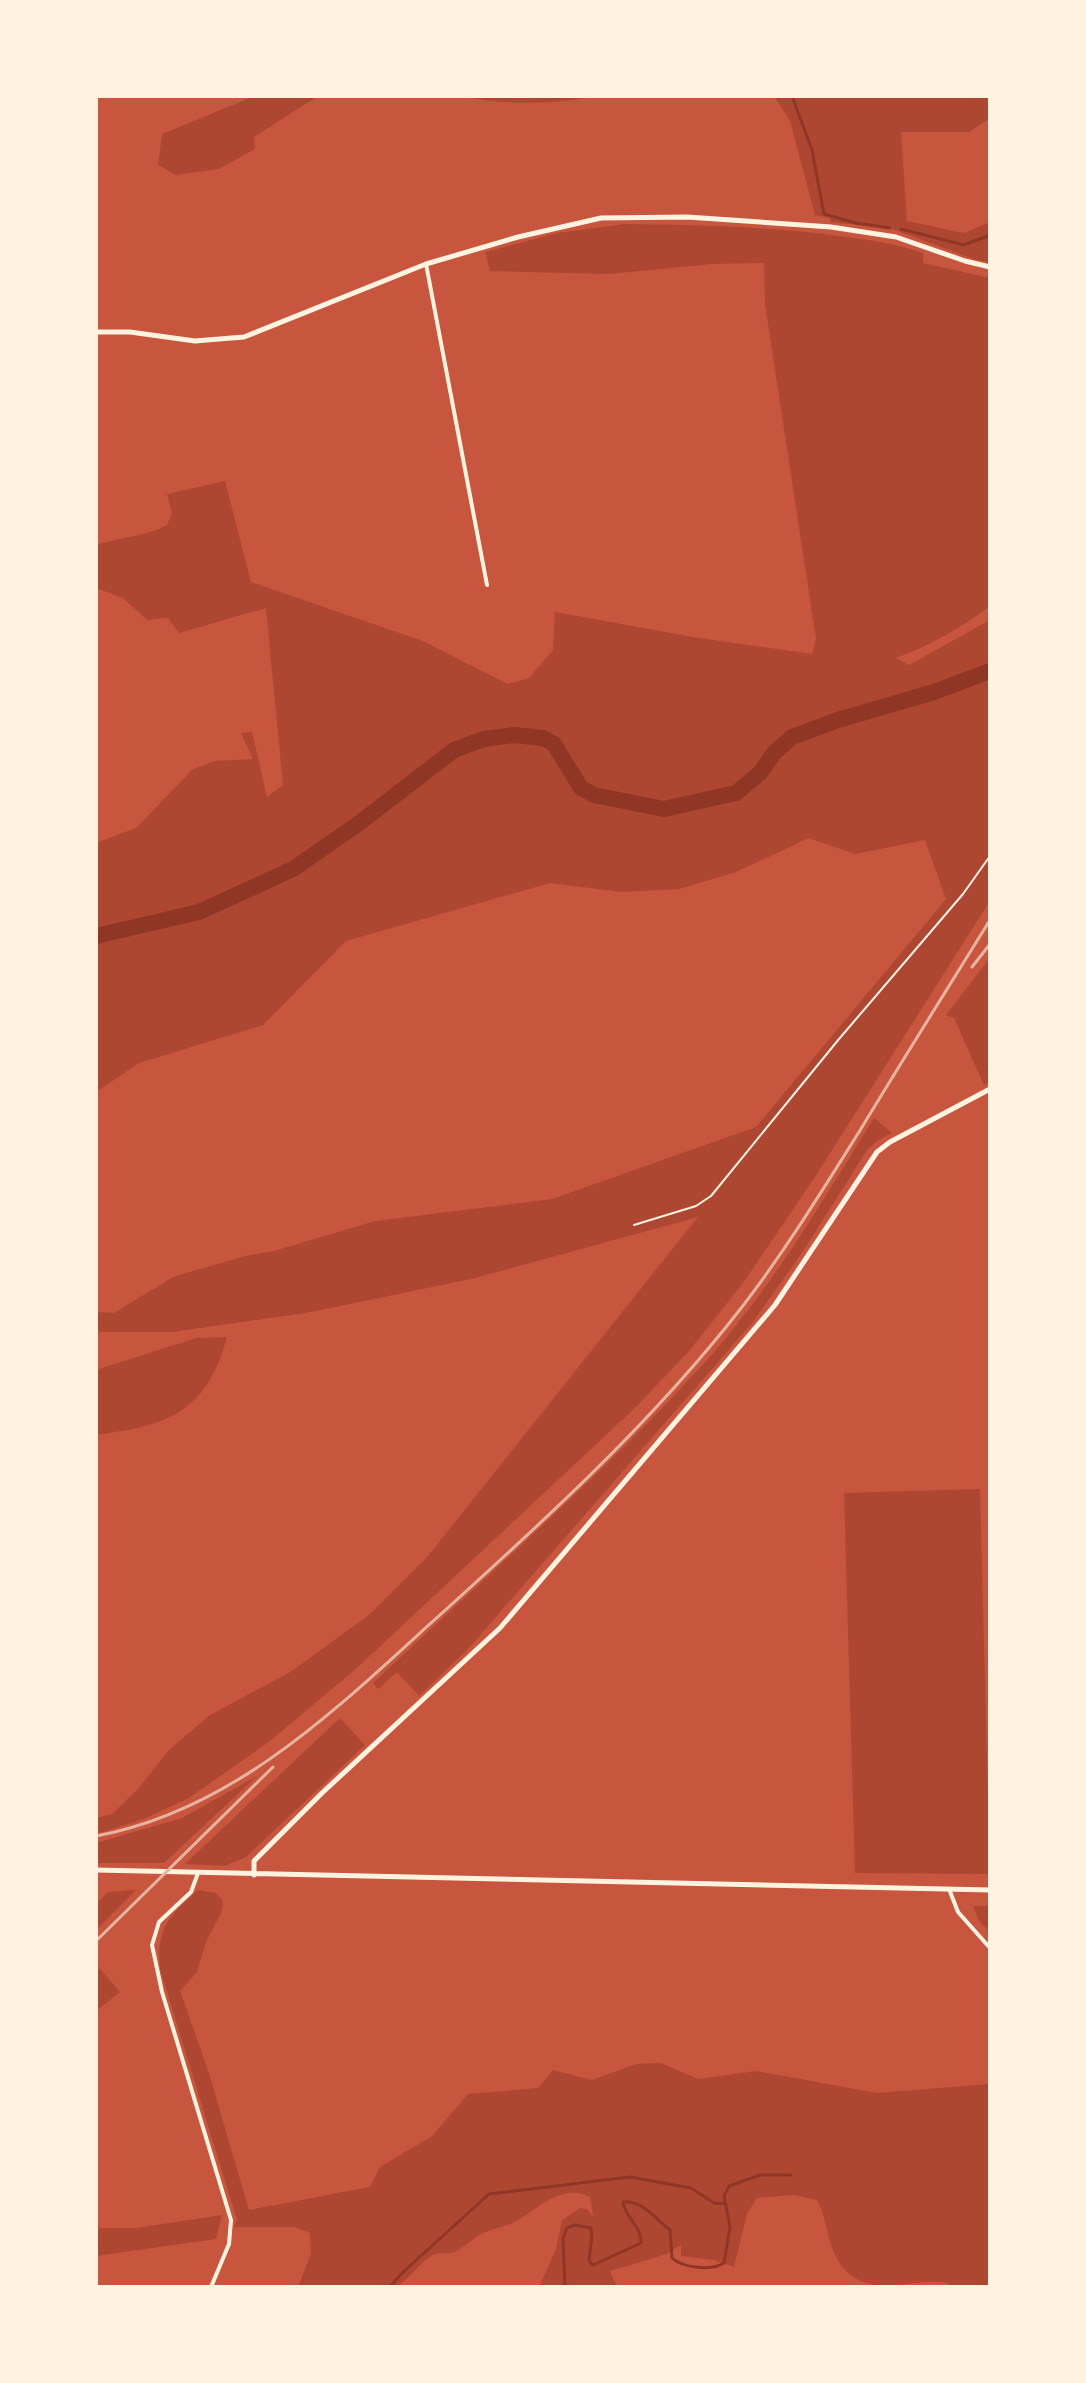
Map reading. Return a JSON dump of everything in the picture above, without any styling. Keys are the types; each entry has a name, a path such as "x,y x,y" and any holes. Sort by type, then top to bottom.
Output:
{"street":[{"path":"96,332 130,332 195,341 244,337 426,264 601,218 687,217 831,227 896,237 990,267"},
{"path":"426,264 487,585"},
{"path":"254,1875 254,1861 510,1617 775,1305 877,1152 890,1142 990,1089"},
{"path":"96,1870 990,1890"},
{"path":"198,1873 191,1892 159,1922 152,1945 162,1992 231,2220 229,2244 211,2287"},
{"path":"949,1889 958,1912 990,1948"}],"path":[{"path":"634,1225 696,1206 711,1196 963,894 990,856"}],"shaded area":[{"path":"255,96 318,96 254,137 255,149 219,169 176,175 158,165 162,134"},
{"path":"459,96 596,96 528,103"},
{"path":"774,96 990,96 990,118 969,132 901,132 907,221 964,233 990,222 990,262 976,260 890,228 831,222 830,218 815,215 790,121"},
{"path":"625,224 759,228 871,240 923,253 923,263 990,278 990,606 944,636 896,658 909,665 990,620 990,901 813,1180 743,1283 689,1351 637,1406 358,1667 270,1741 189,1798 144,1819 96,1834 96,1818 112,1814 138,1789 169,1750 210,1715 292,1671 370,1614 428,1556 698,1217 471,1279 306,1313 172,1332 96,1332 96,1312 114,1313 173,1277 375,1221 552,1199 756,1127 946,899 925,840 855,854 809,838 736,872 679,889 621,892 550,883 346,941 263,1025 139,1063 96,1092 96,843 136,828 192,770 214,761 253,759 241,733 252,732 267,797 283,785 266,608 179,633 168,618 147,620 123,598 96,588 96,545 167,525 172,513 167,494 225,481 251,582 423,641 508,684 529,678 553,650 555,612 693,637 812,654 816,639 765,304 764,263 713,264 608,274 490,271 485,252 557,233"},
{"path":"990,958 990,1081 984,1085 954,1018 946,1015"},
{"path":"874,1118 892,1133 867,1150 802,1253 752,1323 468,1649 419,1696 397,1672 378,1689 373,1683 586,1484 709,1358 776,1272"},
{"path":"227,1337 208,1383 196,1399 181,1411 144,1426 96,1435 96,1370 196,1338"},
{"path":"980,1489 990,1874 855,1873 844,1493"},
{"path":"340,1718 365,1745 246,1857 224,1866 185,1864"},
{"path":"257,1776 164,1863 96,1863 96,1843 182,1818"},
{"path":"136,1890 96,1930 96,1904 108,1892"},
{"path":"198,1890 216,1893 223,1901 222,1911 206,1942 197,1972 180,1991 209,2073 249,2210 370,2187 380,2167 432,2136 468,2094 538,2088 553,2070 592,2080 636,2064 661,2063 698,2079 756,2071 877,2093 990,2084 990,2287 962,2288 941,2282 887,2286 863,2282 851,2275 836,2258 817,2200 794,2195 757,2198 747,2214 734,2267 714,2260 681,2256 681,2245 667,2254 610,2271 617,2287 539,2287 556,2249 562,2220 580,2208 587,2209 593,2217 590,2197 570,2193 552,2198 514,2222 483,2233 455,2251 433,2255 396,2287 298,2287 311,2254 310,2233 295,2227 234,2227 237,2220 160,1969 160,1943 167,1924"},
{"path":"973,1906 990,1906 990,1932 979,1921"},
{"path":"96,1964 120,1992 96,2011"},
{"path":"222,2215 216,2239 96,2256 96,2228 136,2228"}],"waterway":[{"path":"792,96 812,150 824,214 890,228"},
{"path":"901,229 964,245 990,235"},
{"path":"96,936 199,912 293,869 358,824 454,750 484,739 514,735 543,738 554,744 581,788 594,795 664,809 736,793 760,773 774,753 792,737 990,671"},
{"path":"565,2287 563,2239 567,2228 575,2225 591,2228 589,2261 593,2265 641,2243 639,2232 623,2202 630,2202 642,2207 670,2230 672,2258 690,2266 705,2268 718,2265 724,2263 730,2227 724,2196 729,2186 760,2175 791,2175"},
{"path":"390,2287 489,2194 630,2177 691,2188 714,2203 726,2204"}],"railway":[{"path":"96,1836 143,1824 188,1806 231,1784 310,1729 505,1556 629,1436 706,1352 773,1264 803,1221 990,920"},
{"path":"972,967 990,944"},
{"path":"96,1941 273,1767"}]}
